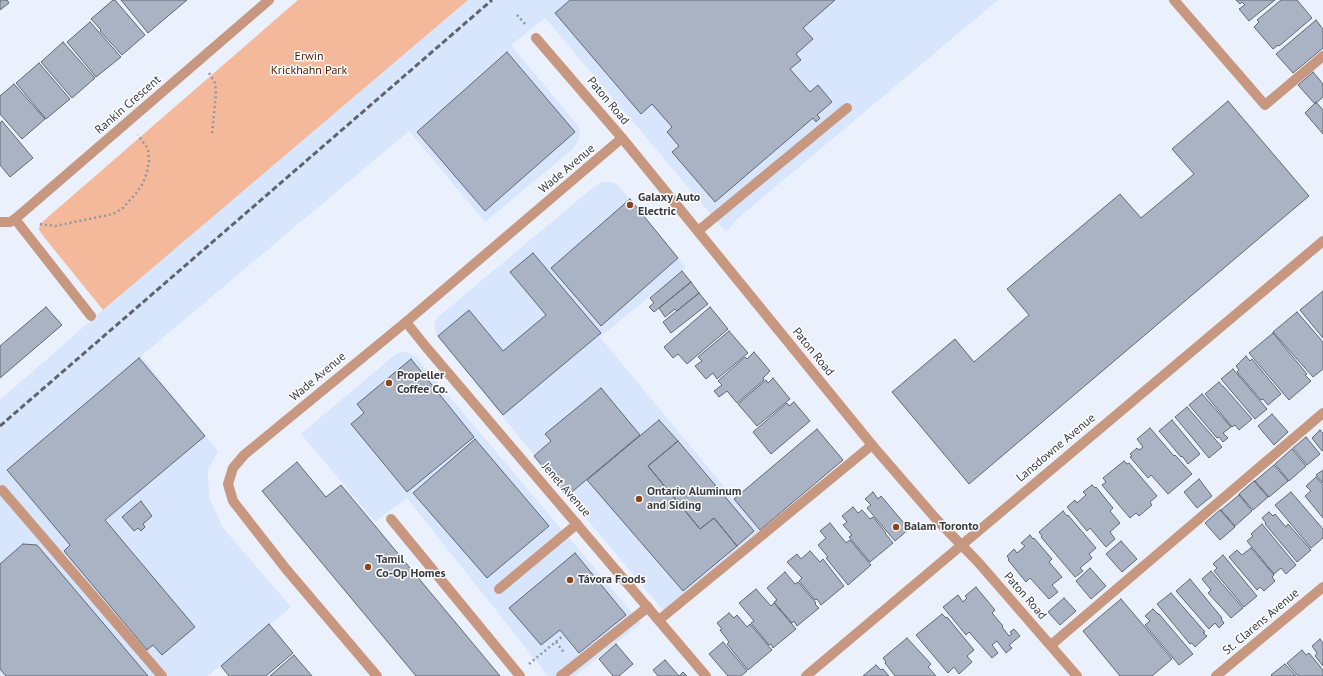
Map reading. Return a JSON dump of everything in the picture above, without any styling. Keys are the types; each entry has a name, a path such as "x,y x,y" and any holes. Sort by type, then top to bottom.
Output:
{"street":[{"name":"Rankin Crescent","path":"0,222 10,222 15,219 269,0"},
{"path":"1174,0 1266,105 1323,56"},
{"name":"Paton Road","path":"536,38 622,138 872,445 937,520 978,562 1077,676"},
{"path":"698,231 847,108"},
{"name":"Wade Avenue","path":"377,676 242,515 233,501 228,484 232,468 244,455 406,322 622,138"},
{"path":"15,219 91,316"},
{"name":"Lansdowne Avenue","path":"806,676 1323,241"},
{"name":"Jenet Avenue","path":"406,322 706,676"},
{"path":"1051,645 1323,413"},
{"path":"659,620 872,445"},
{"path":"2,490 162,676"},
{"path":"391,519 519,675"},
{"path":"499,589 577,524"},
{"name":"St. Clarens Avenue","path":"1216,676 1323,587"},
{"path":"561,676 648,607"}],"path":[{"path":"209,73 215,83 216,94 212,134"},
{"path":"36,224 55,226 112,214 123,208 140,188 147,172 149,161 148,149 137,135"},
{"path":"519,675 564,635"}],"shaded area":[{"path":"468,0 998,0 737,219 726,232 545,18 511,45 579,127 580,136 574,148 485,222 409,131 141,356 218,451 208,471 209,497 223,528 291,607 208,676 0,676 0,400 103,310"},
{"path":"603,182 617,184 686,267 600,337 760,530 664,611 573,503 436,335 435,321 438,317 596,185"},
{"path":"406,352 415,356 641,623 575,676 548,676 407,498 375,522 301,434 397,353"}],"green space":[{"name":"Erwin Krickhahn Park","path":"298,0 468,0 103,310 44,237 39,230 40,224"}],"building":[{"path":"0,0 7,0 9,3 0,10"},
{"path":"113,0 115,0 145,35 122,55 91,19"},
{"path":"121,0 187,0 148,33"},
{"path":"570,0 835,0 803,28 813,39 796,54 801,60 790,69 810,92 818,85 832,102 817,115 820,118 816,122 813,118 715,202 672,152 679,146 667,132 672,127 652,104 641,114 555,13"},
{"path":"1236,0 1275,0 1249,21 1239,9 1245,5 1242,2 1240,4"},
{"path":"1281,0 1297,0 1312,18 1279,46 1278,45 1273,49 1254,27 1259,22 1257,20"},
{"path":"1316,20 1323,29 1323,48 1293,73 1276,54"},
{"path":"90,22 121,57 96,77 67,42"},
{"path":"63,42 95,78 72,98 41,62"},
{"path":"507,52 575,132 485,211 417,132"},
{"path":"39,63 70,99 46,119 16,83"},
{"path":"1313,72 1323,84 1323,97 1315,104 1298,85"},
{"path":"14,84 45,119 22,139 0,114 0,96"},
{"path":"1228,101 1309,196 969,484 892,392 955,339 974,362 1029,315 1007,289 1120,194 1141,218 1194,174 1172,149"},
{"path":"1316,102 1323,110 1323,134 1305,113"},
{"path":"2,121 33,158 10,177 0,165 0,123"},
{"path":"630,199 678,258 601,326 551,268"},
{"path":"533,253 601,333 503,415 438,336 469,310 503,351 546,315 510,272"},
{"path":"682,271 691,282 654,312 649,307 654,303 650,298"},
{"path":"691,282 699,293 677,311 675,309 665,317 659,308"},
{"path":"1323,291 1323,338 1300,310"},
{"path":"699,293 708,304 671,333 663,322"},
{"path":"46,307 62,325 0,378 0,346"},
{"path":"710,307 728,329 687,364 678,354 673,358 664,347"},
{"path":"1297,312 1323,342 1323,369 1313,377 1273,332"},
{"path":"729,331 748,353 717,379 713,373 706,379 695,366 702,361 698,357"},
{"path":"1273,333 1307,374 1305,375 1311,381 1289,400 1249,353"},
{"path":"754,352 770,371 763,378 764,380 737,403 727,391 719,397 714,391 722,385 718,381 745,357 747,359"},
{"path":"1246,356 1250,361 1252,359 1281,394 1268,405 1263,399 1261,400 1237,372 1239,370 1236,366"},
{"path":"139,358 205,436 105,520 195,627 162,655 153,645 147,650 64,551 70,545 7,470"},
{"path":"411,359 474,437 407,492 351,424 364,413 357,404"},
{"path":"1233,369 1267,409 1255,419 1221,379"},
{"path":"773,378 790,399 757,426 738,404 766,380 768,383"},
{"path":"1219,382 1252,419 1239,430 1235,425 1232,427 1205,394"},
{"path":"601,388 640,435 567,496 534,456 551,441 545,434"},
{"path":"1202,394 1231,427 1223,433 1228,438 1223,442 1219,437 1217,438 1189,405"},
{"path":"794,402 810,421 771,454 753,432 787,403 789,406"},
{"path":"1187,407 1222,447 1209,458 1175,417"},
{"path":"1272,414 1288,432 1274,445 1258,426"},
{"name":"Ontario Aluminum and Siding","path":"659,420 678,441 648,466 700,529 714,518 737,546 683,591 587,480"},
{"path":"1172,420 1200,454 1188,464 1159,431"},
{"path":"1150,428 1192,474 1168,494 1151,475 1148,478 1130,457 1132,456 1130,454 1137,448 1139,450 1143,447 1137,439"},
{"path":"817,429 843,460 760,530 734,499"},
{"path":"1320,430 1323,433 1322,451 1312,438"},
{"path":"1306,437 1320,454 1307,465 1293,448"},
{"path":"475,439 549,526 487,578 413,493"},
{"path":"678,441 754,531 737,546 714,518 700,529 648,466"},
{"path":"1292,449 1306,466 1289,481 1275,464"},
{"path":"1124,461 1127,464 1129,463 1157,496 1150,502 1152,505 1139,516 1136,513 1130,518 1102,485 1106,482 1103,478"},
{"name":"Tamil Co-Op Homes","path":"297,462 326,497 341,485 500,676 416,676 262,491"},
{"path":"1274,465 1288,481 1269,497 1255,481"},
{"path":"1323,470 1323,483 1316,475"},
{"path":"1316,477 1323,485 1323,518 1305,496 1311,491 1306,486"},
{"path":"1199,479 1212,496 1197,508 1184,492"},
{"path":"1254,481 1268,497 1253,510 1239,494"},
{"path":"1092,485 1095,488 1096,487 1113,508 1110,511 1120,523 1110,532 1115,539 1106,547 1090,528 1087,531 1067,507 1075,500 1077,503 1086,495 1083,492"},
{"path":"873,492 878,499 881,496 909,529 895,541 867,508 871,505 865,499"},
{"path":"1291,492 1323,529 1323,538 1311,548 1275,505"},
{"path":"1239,495 1252,511 1235,526 1221,510"},
{"path":"141,501 152,516 143,524 145,527 141,531 138,528 134,531 122,517"},
{"path":"853,507 858,513 862,510 870,519 873,517 893,543 870,562 849,537 852,535 843,525 847,522 842,516"},
{"path":"1220,510 1235,527 1220,540 1205,523"},
{"path":"1063,511 1096,548 1089,554 1092,558 1080,568 1083,571 1075,577 1041,537 1042,536 1039,532"},
{"path":"1269,512 1273,516 1275,514 1286,527 1288,524 1311,550 1297,562 1265,524 1266,523 1262,518"},
{"path":"830,523 846,543 850,540 871,565 848,585 826,558 828,557 818,545 826,538 820,531"},
{"path":"1262,524 1296,565 1286,574 1281,568 1274,574 1247,541 1253,536 1251,534"},
{"path":"1030,535 1052,559 1049,562 1062,577 1052,585 1058,592 1049,599 1030,578 1026,582 1008,560 1009,559 1007,556 1014,549 1017,553 1025,546 1021,543"},
{"path":"1121,541 1137,559 1122,572 1106,554"},
{"path":"23,544 37,545 148,676 6,676 0,669 0,564"},
{"path":"1251,548 1274,575 1272,577 1275,581 1264,591 1260,587 1257,590 1229,557 1237,550 1242,555"},
{"path":"810,551 820,562 823,559 844,586 821,605 799,581 802,578 787,562 797,554 801,559"},
{"name":"Távora Foods","path":"575,553 626,615 579,653 560,630 541,645 509,608"},
{"path":"1223,555 1257,596 1244,607 1214,571 1217,568 1213,564"},
{"path":"1090,568 1106,586 1091,599 1076,581"},
{"path":"1211,571 1243,608 1231,618 1208,593 1211,590 1202,579"},
{"path":"785,572 795,584 798,582 819,608 797,626 794,621 792,623 774,602 777,600 767,588"},
{"path":"1190,579 1222,618 1221,619 1224,623 1219,628 1215,623 1209,629 1176,591"},
{"path":"976,587 995,610 992,613 1009,636 1012,634 1010,632 1014,629 1020,636 1009,645 1012,648 1006,653 997,641 992,645 998,653 992,658 969,632 966,635 943,607 958,595 963,602 967,598 965,596"},
{"path":"756,589 771,606 774,603 796,629 773,648 751,623 754,621 739,603"},
{"path":"1171,593 1207,636 1195,647 1192,643 1190,644 1157,604"},
{"path":"1064,598 1076,611 1060,625 1048,612"},
{"path":"1121,599 1172,659 1152,676 1120,676 1083,631"},
{"path":"1153,609 1193,654 1179,665 1145,625 1150,621 1145,616"},
{"path":"729,613 734,618 737,615 747,627 750,624 772,650 748,670 727,644 729,642 720,630 722,629 717,623"},
{"path":"942,614 946,618 947,617 974,650 967,656 972,662 959,674 954,667 948,673 916,635"},
{"path":"269,624 293,653 266,676 229,676 221,666"},
{"path":"907,638 931,664 928,667 936,676 895,676 885,663 886,662 883,658"},
{"path":"1320,639 1323,643 1323,666 1315,656 1317,653 1312,646"},
{"path":"723,642 747,671 741,676 728,676 709,654"},
{"path":"616,644 633,664 619,676 613,676 599,659"},
{"path":"1302,650 1306,655 1309,653 1323,670 1323,676 1298,676 1291,668 1287,663"},
{"path":"294,655 312,676 270,676"},
{"path":"665,660 679,676 658,676 653,670"},
{"path":"1285,664 1296,676 1271,675"},
{"path":"876,665 881,670 883,669 889,676 863,676"},
{"path":"683,672 687,676 679,676"}],"railway":[{"path":"0,426 492,0"}],"place":[{"name":"Galaxy Auto Electric","path":"630,205"},
{"name":"Propeller Coffee Co.","path":"389,383"},
{"name":"Ontario Aluminum and Siding","path":"639,499"},
{"name":"Balam Toronto","path":"896,527"},
{"name":"Tamil Co-Op Homes","path":"368,567"},
{"name":"Távora Foods","path":"570,580"}]}
